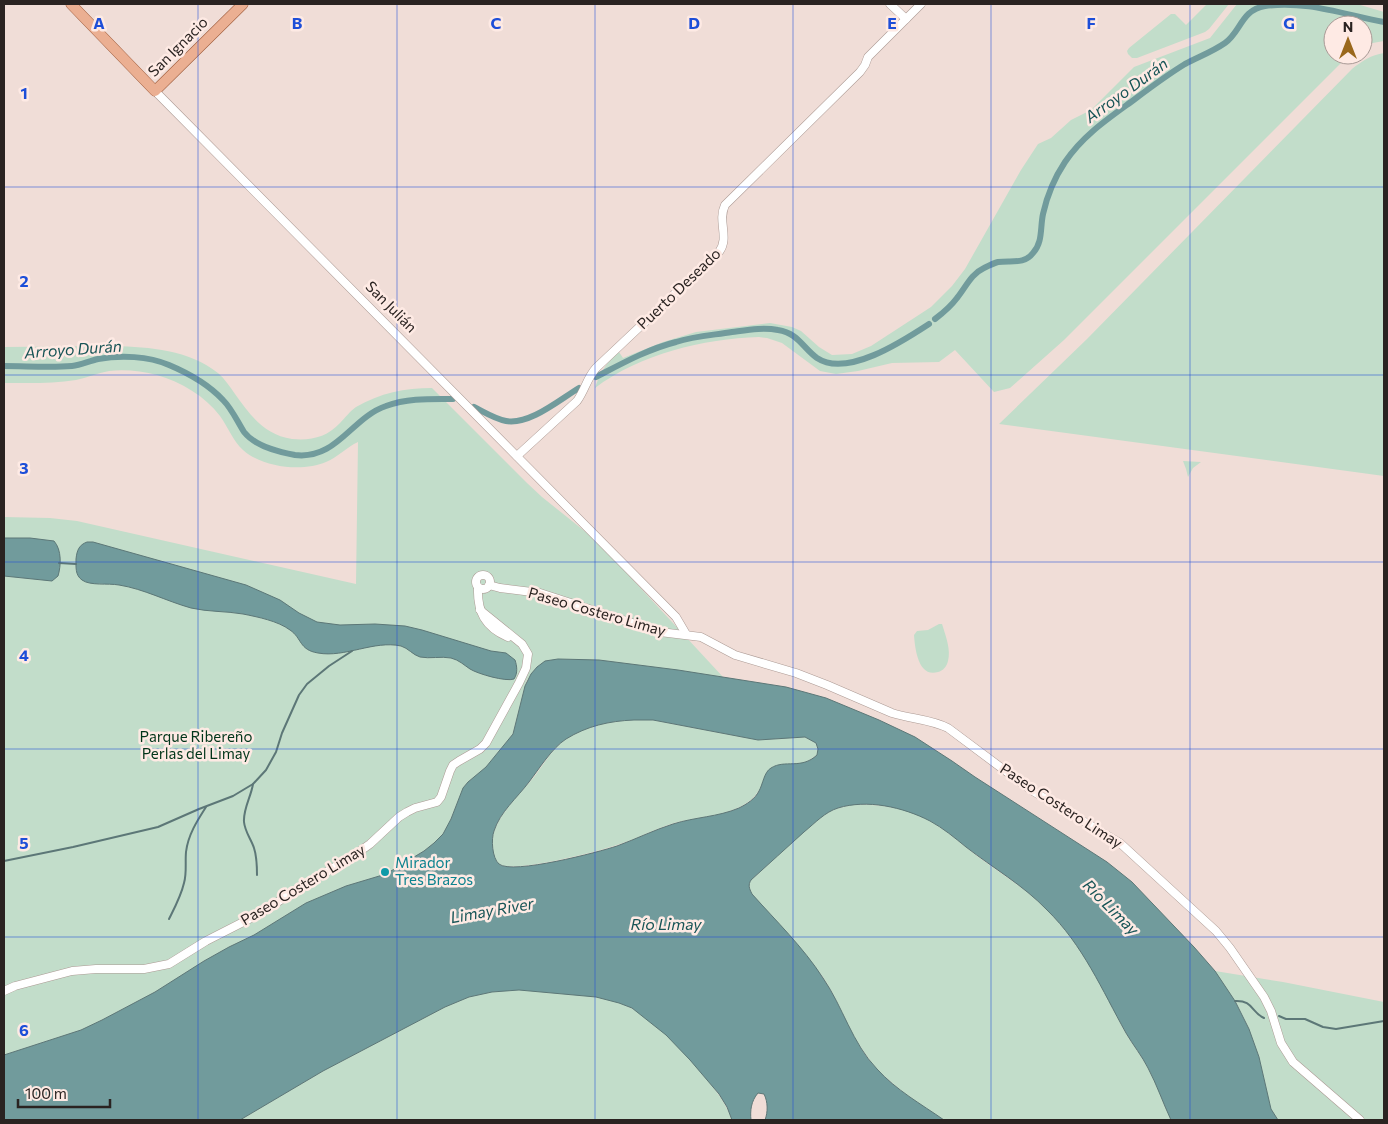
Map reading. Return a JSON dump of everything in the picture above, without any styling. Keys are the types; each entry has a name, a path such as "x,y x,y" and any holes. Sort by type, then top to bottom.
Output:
{"main road":[{"name":"San Julián","path":"71,4 155,91"},
{"name":"San Ignacio","path":"155,91 243,4"}],"street":[{"path":"890,4 906,19"},
{"name":"Puerto Deseado","path":"517,456 577,400 584,392 590,375 596,368 719,252 724,242 722,216 725,206 860,72 868,57 921,4"},
{"name":"San Julián","path":"155,91 676,617 686,634"},
{"name":"Paseo Costero Limay","path":"4,991 15,986 72,971 96,969 136,970 161,966 177,960 215,936 259,914 353,856 407,812 439,800 451,768 480,749 486,742 520,683 527,663 528,654 525,647 493,629 480,610 476,580 481,576 485,576 488,579 489,585 540,593 660,632 701,637 735,655 796,673 892,713 942,725 960,736 1031,790 1120,843 1220,936 1264,996 1282,1043 1293,1062 1360,1120"}],"green space":[{"path":"1207,4 1229,4 1205,32 1137,58 1132,58 1128,54 1129,48 1171,14 1175,14 1186,25"},
{"path":"1237,4 1357,4 1384,12 1384,41 1373,43 1373,15 1323,15 1323,65 1339,65 1064,340 1010,388 994,392 955,350 939,362 892,363 836,374 820,371 782,343 759,337 716,341 673,350 632,366 595,388 604,368 619,352 623,358 663,342 696,332 770,323 792,327 801,331 819,347 832,355 852,354 871,346 931,307 952,286 965,269 1021,170 1038,144 1051,138 1071,120 1091,110 1134,67 1210,38"},
{"path":"1384,53 1384,476 999,424 1087,339 1352,69 1357,65 1373,65 1373,56"},
{"name":"Parque Ribereño Perlas del Limay","path":"114,346 169,351 207,365 223,378 259,423 273,433 292,439 312,439 330,432 356,407 374,398 402,390 432,388 542,497 597,541 723,677 599,660 558,659 537,667 527,680 513,734 486,767 463,788 443,834 424,851 386,874 346,886 306,903 254,935 204,961 155,992 102,1020 81,1030 4,1055 4,517 50,518 77,521 356,584 358,442 330,460 317,465 306,467 283,466 261,461 251,456 239,446 220,416 207,402 184,386 157,375 145,372 115,370 67,381 4,383 4,347"},
{"path":"1183,461 1201,462 1193,468 1188,477"},
{"path":"942,624 949,648 949,657 947,665 943,669 931,673 926,671 919,661 914,635 917,631 928,630"},
{"path":"652,720 758,740 805,737 816,743 817,755 805,763 777,766 752,799 732,810 674,823 624,843 576,856 521,866 499,864 495,858 492,844 497,824 506,810 557,747 574,734 590,728 607,723"},
{"path":"851,805 872,805 903,810 932,822 1038,901 1070,936 1090,966 1127,1035 1148,1068 1171,1120 944,1120 904,1093 876,1069 855,1039 823,977 795,942 751,894 749,884 751,880 820,818 832,811"},
{"path":"1215,971 1384,1002 1384,1120 1278,1120 1271,1109 1259,1057 1249,1029 1235,1001"},
{"path":"519,990 562,992 605,998 631,1008 648,1018 688,1057 716,1090 732,1120 240,1120 323,1071 445,1007 469,997 492,992"}],"water":[{"path":"4,538 30,538 54,541 60,558 58,576 52,581 4,576"},
{"path":"87,542 93,542 246,585 280,600 317,622 340,625 375,624 405,626 491,651 506,653 515,660 516,674 514,679 510,680 492,677 474,671 454,659 447,657 420,657 401,646 380,645 339,653 318,653 304,647 290,630 268,620 243,614 191,608 146,592 115,584 85,582 77,573 76,559 79,548"},
{"name":"Río Limay","path":"558,659 599,660 786,687 826,698 915,737 1107,862 1132,882 1194,947 1215,971 1235,1001 1249,1029 1259,1057 1271,1109 1278,1120 1171,1120 1148,1068 1126,1033 1091,968 1071,938 1047,910 1018,885 930,821 897,808 861,804 838,808 820,818 751,880 749,883 750,888 752,894 798,945 815,967 830,989 868,1059 892,1084 944,1120 765,1120 766,1100 764,1094 758,1093 751,1106 751,1120 732,1120 719,1094 690,1060 666,1035 632,1008 596,997 519,990 492,992 469,997 445,1007 323,1071 240,1120 4,1120 4,1055 81,1030 102,1020 155,992 204,961 254,935 306,903 346,886 386,874 434,843 443,834 451,819 463,788 486,767 513,734 525,686 531,674 545,661","holes":["634,720 653,720 758,740 805,737 816,743 817,755 805,762 776,765 771,768 755,796 745,805 731,811 673,824 617,846 593,853 520,867 507,867 499,864 495,857 492,843 493,834 500,818 561,743 574,734 598,725"]}],"waterway":[{"name":"Arroyo Durán","path":"935,319 952,304 972,277 979,271 998,262 1021,261 1033,253 1040,240 1042,219 1055,180 1072,152 1088,135 1172,72 1225,43 1246,17 1257,8 1295,5 1325,9 1384,22"},
{"name":"Arroyo Durán","path":"596,377 635,357 683,340 743,330 761,329 772,329 791,334 817,358 829,363 844,364 859,361 890,348 929,324"},
{"name":"Arroyo Durán","path":"4,366 72,366 98,359 116,357 134,357 161,362 191,376 211,389 232,411 244,432 254,441 274,450 295,455 310,455 322,451 333,445 363,419 394,403 411,400 453,399"},
{"name":"Arroyo Durán","path":"474,407 498,419 515,421 544,411 579,388"},
{"path":"59,563 76,564"},
{"path":"4,861 158,827 233,796 253,784 266,770 276,752 282,733 299,695 307,684 329,666 352,651"},
{"path":"253,784 244,822 255,851 257,875"},
{"path":"169,919 180,897 184,883 186,852 189,840 196,823 206,807"},
{"path":"1235,1001 1249,1004 1264,1018"},
{"path":"1279,1016 1286,1019 1305,1019 1323,1027 1336,1029 1384,1021"}],"place":[{"name":"Mirador Tres Brazos","path":"385,872"}],"water label":[{"name":"Limay River","path":"492,910"}]}
